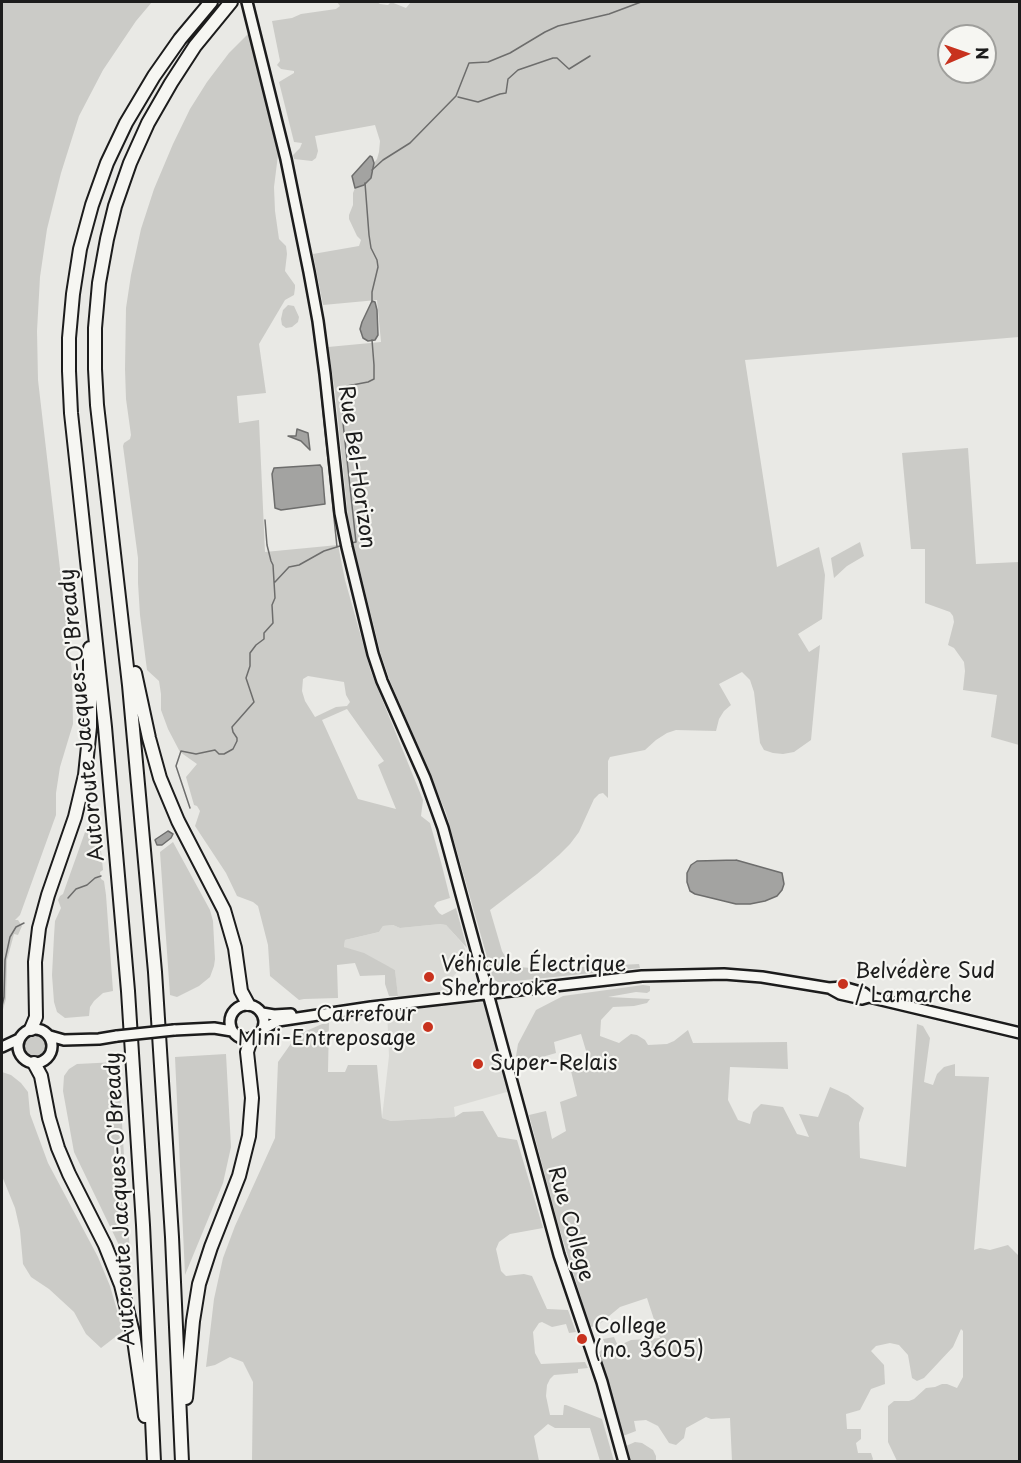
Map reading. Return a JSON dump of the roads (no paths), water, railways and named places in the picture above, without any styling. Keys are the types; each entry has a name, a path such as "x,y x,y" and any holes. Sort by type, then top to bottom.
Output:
{"highway":[{"name":"Autoroute Jacques-O'Bready","path":"153,1461 143,1225 130,1011 111,783 72,422 69,366 71,305 88,216 111,153 131,113 166,57 211,2"},
{"path":"182,1461 171,1225 157,1001 141,804 94,350 102,261 119,195 134,153 171,83 189,55 231,2"},
{"path":"31,1029 36,1017 35,958 40,924 75,817 87,765 91,686 90,578"},
{"path":"120,595 145,724 156,764 176,816 225,914 236,952 241,991 248,1004"},
{"path":"181,1441 198,1288 211,1247 239,1176 249,1136 252,1098 247,1051 251,1038"},
{"path":"34,1063 42,1076 50,1122 58,1148 105,1245 123,1294 136,1348 153,1461"}],"street":[{"name":"Rue Bel-Horizon","path":"247,2 286,159 313,296 325,374 337,496 349,557 378,669 425,778 443,828 489,994"},
{"path":"232,1032 230,1016 233,1010 238,1006 248,1004 262,1012 278,1015 371,1007 642,976 701,974 742,975 829,988 843,987 864,993 869,997 1020,1034"},
{"name":"Rue College","path":"489,994 559,1255 602,1382 624,1461"},
{"path":"262,1029 278,1021 371,1007"},
{"path":"190,1028 218,1028 242,1038 251,1038 258,1035 262,1029 264,1021 262,1012"},
{"path":"19,1039 18,1048 21,1055 27,1061 34,1063 43,1061 51,1053 64,1046 117,1036 190,1028 217,1022 230,1016"},
{"path":"2,1047 19,1039 31,1029 42,1030 50,1036 64,1040 99,1039"},
{"path":"50,1036 53,1045 51,1053"},
{"path":"2,1052 21,1055"}],"waterway":[{"path":"372,170 410,143 456,96 469,63 488,62 510,53 558,26 609,14 641,2"},
{"path":"458,97 478,102 506,93 508,79 518,70 553,58 557,58 569,69 590,56"},
{"path":"365,183 371,248 378,267 372,302"},
{"path":"351,543 356,542 343,423 343,401 347,386 374,379 372,340"},
{"path":"321,392 337,547"},
{"path":"190,808 176,766 181,751 196,754 215,750 219,754 224,754 233,749 237,738 232,727 254,702 246,678 250,666 250,653 264,639 264,633 273,623 272,605 275,598 273,565 267,545 265,520"},
{"path":"275,582 289,567 299,565 324,551 340,546"},
{"path":"68,898 76,889 101,876"},
{"path":"2,1006 5,960 10,937 16,927 24,923"}],"place":[{"name":"Véhicule Électrique Sherbrooke","path":"429,977"},
{"name":"Belvédère Sud / Lamarche","path":"843,984"},
{"name":"Carrefour Mini-Entreposage","path":"428,1027"},
{"name":"Super-Relais","path":"478,1064"},
{"name":"College (no. 3605)","path":"582,1339"}]}
